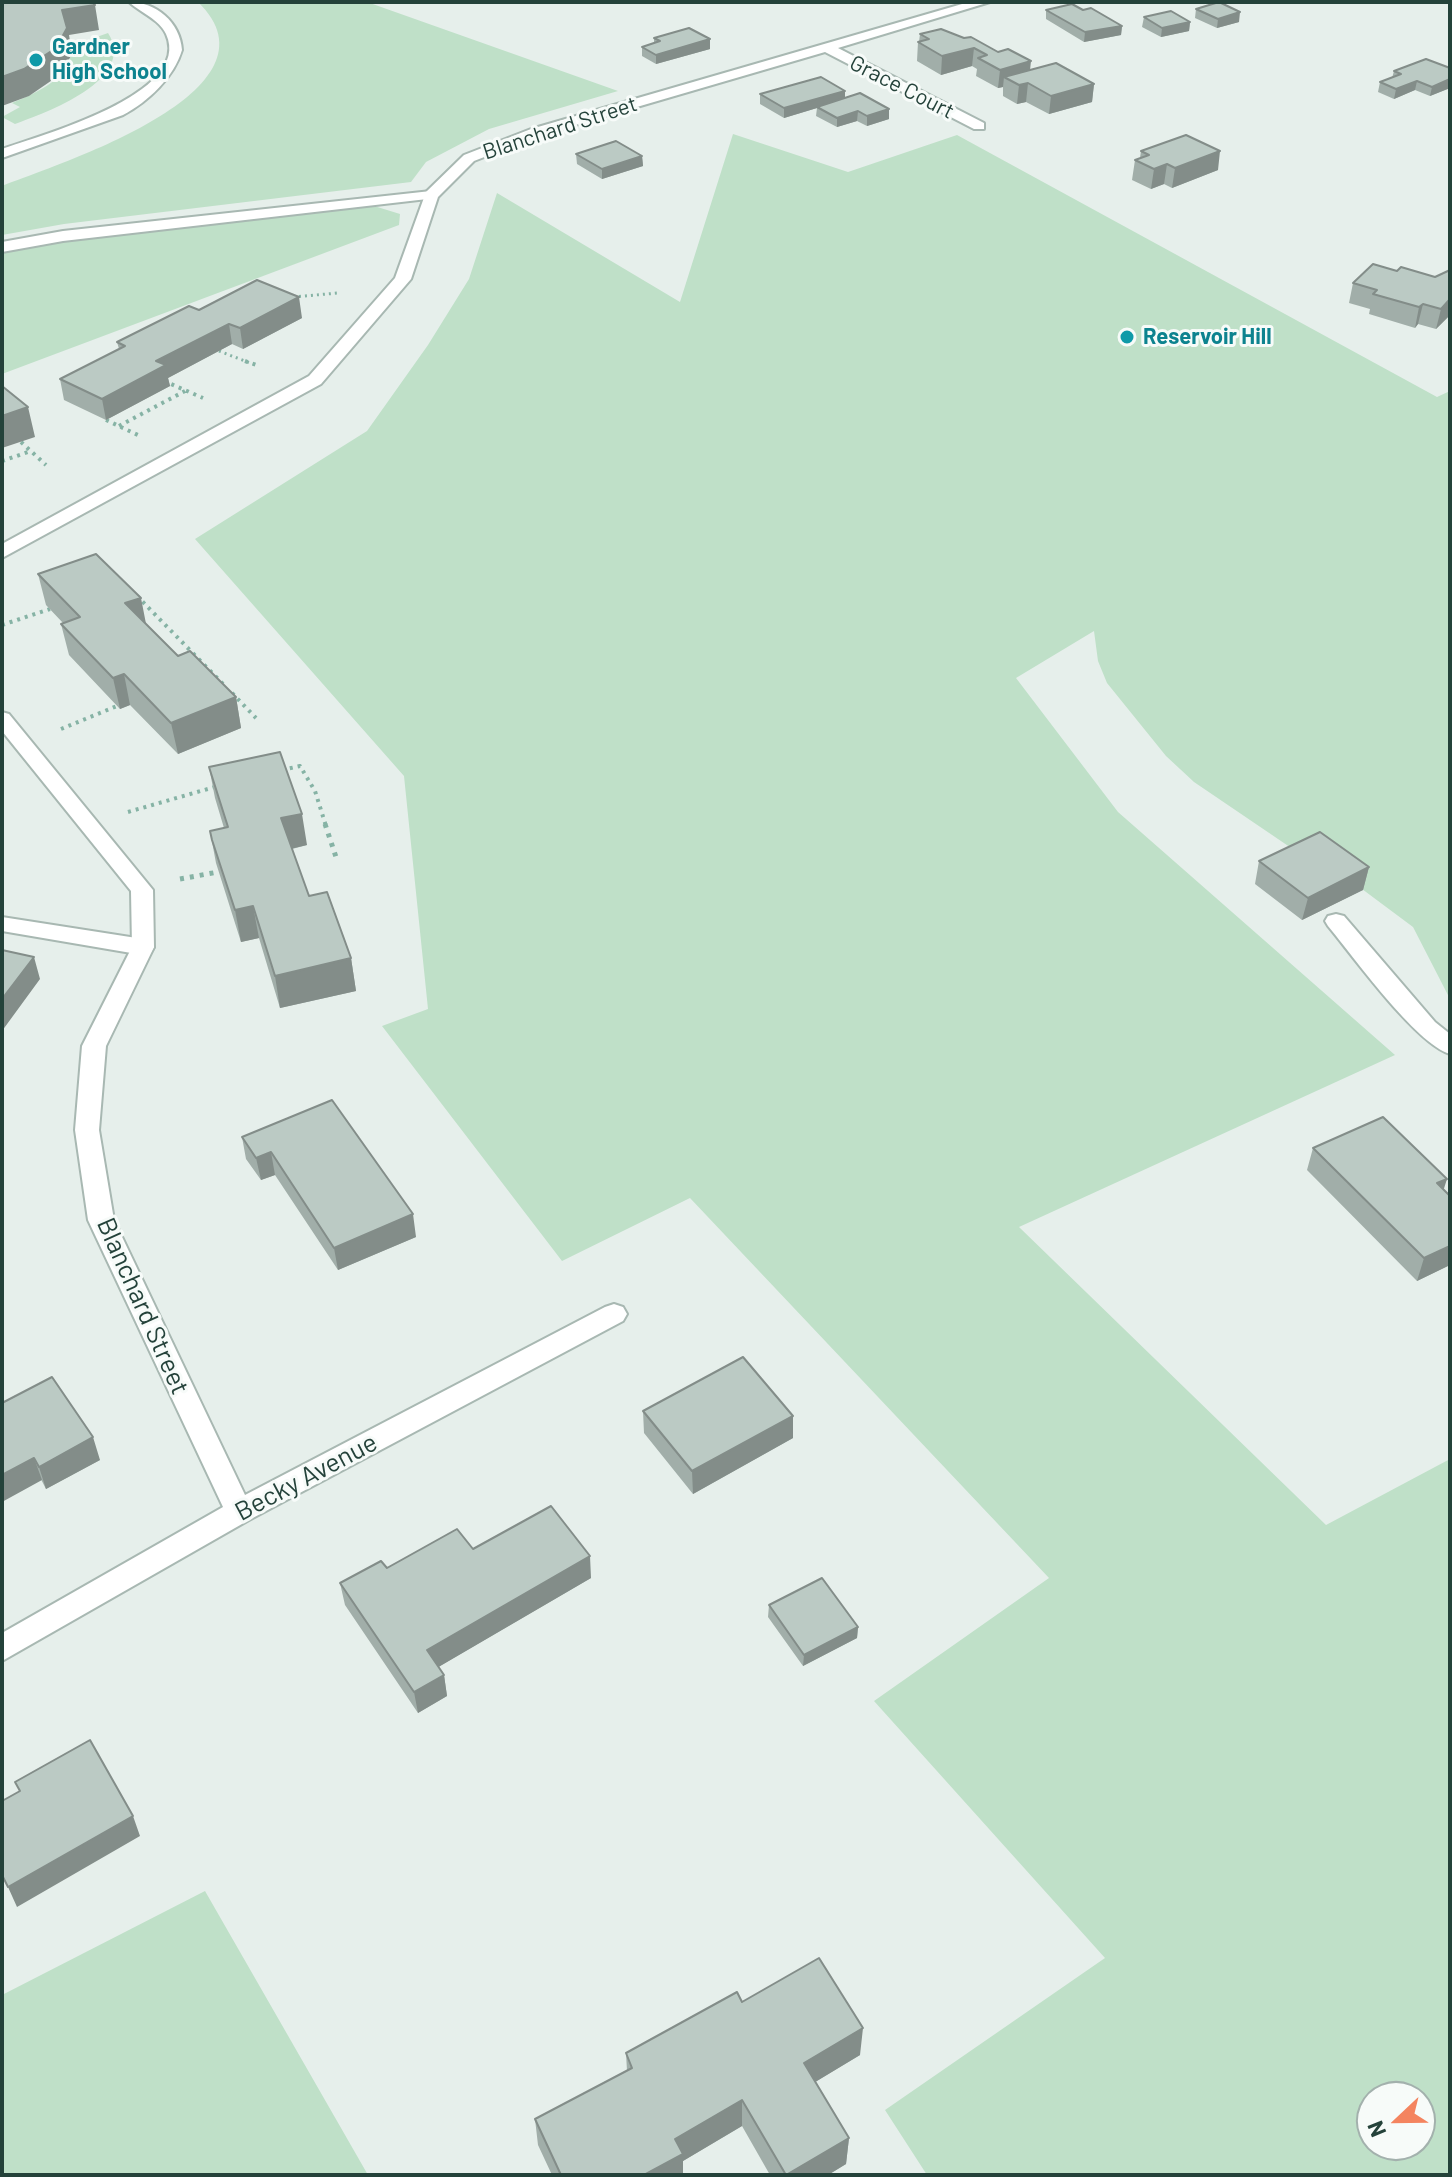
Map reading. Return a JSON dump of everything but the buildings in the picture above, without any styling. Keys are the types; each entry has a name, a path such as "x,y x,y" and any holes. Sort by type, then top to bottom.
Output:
{"street":[{"path":"2,154 116,113 136,100 167,70 176,51 174,34 159,16 136,2"},
{"name":"Blanchard Street","path":"2,552 315,380 403,279 431,195 469,158 536,132 983,2"},
{"name":"Grace Court","path":"825,47 979,126"},
{"path":"2,247 63,236 431,195"},
{"name":"Blanchard Street","path":"2,718 142,890 143,947 94,1046 87,1130 101,1220 239,1512"},
{"path":"1336,921 1427,1028 1450,1046"},
{"path":"2,924 143,947"},
{"name":"Becky Avenue","path":"2,1648 239,1512 614,1314"}],"path":[{"path":"292,297 342,293"},
{"path":"119,426 186,390"},
{"path":"21,442 46,465"},
{"path":"2,461 31,451"},
{"path":"127,586 256,718"},
{"path":"2,625 50,609"},
{"path":"23,744 117,706"},
{"path":"273,773 300,766 315,791 336,857"},
{"path":"89,826 143,806 232,783"},
{"path":"171,881 218,872"}],"green space":[{"path":"198,2 367,2 618,91 489,129 426,162 411,182 64,224 2,235 2,186 113,142 156,119 191,94 214,65 218,35"},
{"path":"108,33 114,50 110,66 100,80 66,103 15,124 2,117 20,107 12,103 42,89 60,75 70,57 71,46"},
{"path":"733,134 848,172 957,135 1437,397 1450,391 1450,999 1413,927 1315,854 1306,858 1194,782 1166,756 1107,683 1098,661 1094,631 1016,678 1118,812 1395,1055 1019,1227 1326,1525 1450,1459 1450,2175 927,2175 885,2110 1105,1958 874,1701 1049,1578 690,1198 562,1261 382,1026 428,1009 404,776 195,539 367,431 428,345 469,279 497,193 680,302"},
{"path":"374,206 400,214 399,225 2,374 2,252 96,237"},
{"path":"205,1891 368,2175 2,2175 2,1995"}],"place":[{"name":"Gardner High School","path":"36,60"},
{"name":"Reservoir Hill","path":"1127,337"}]}
